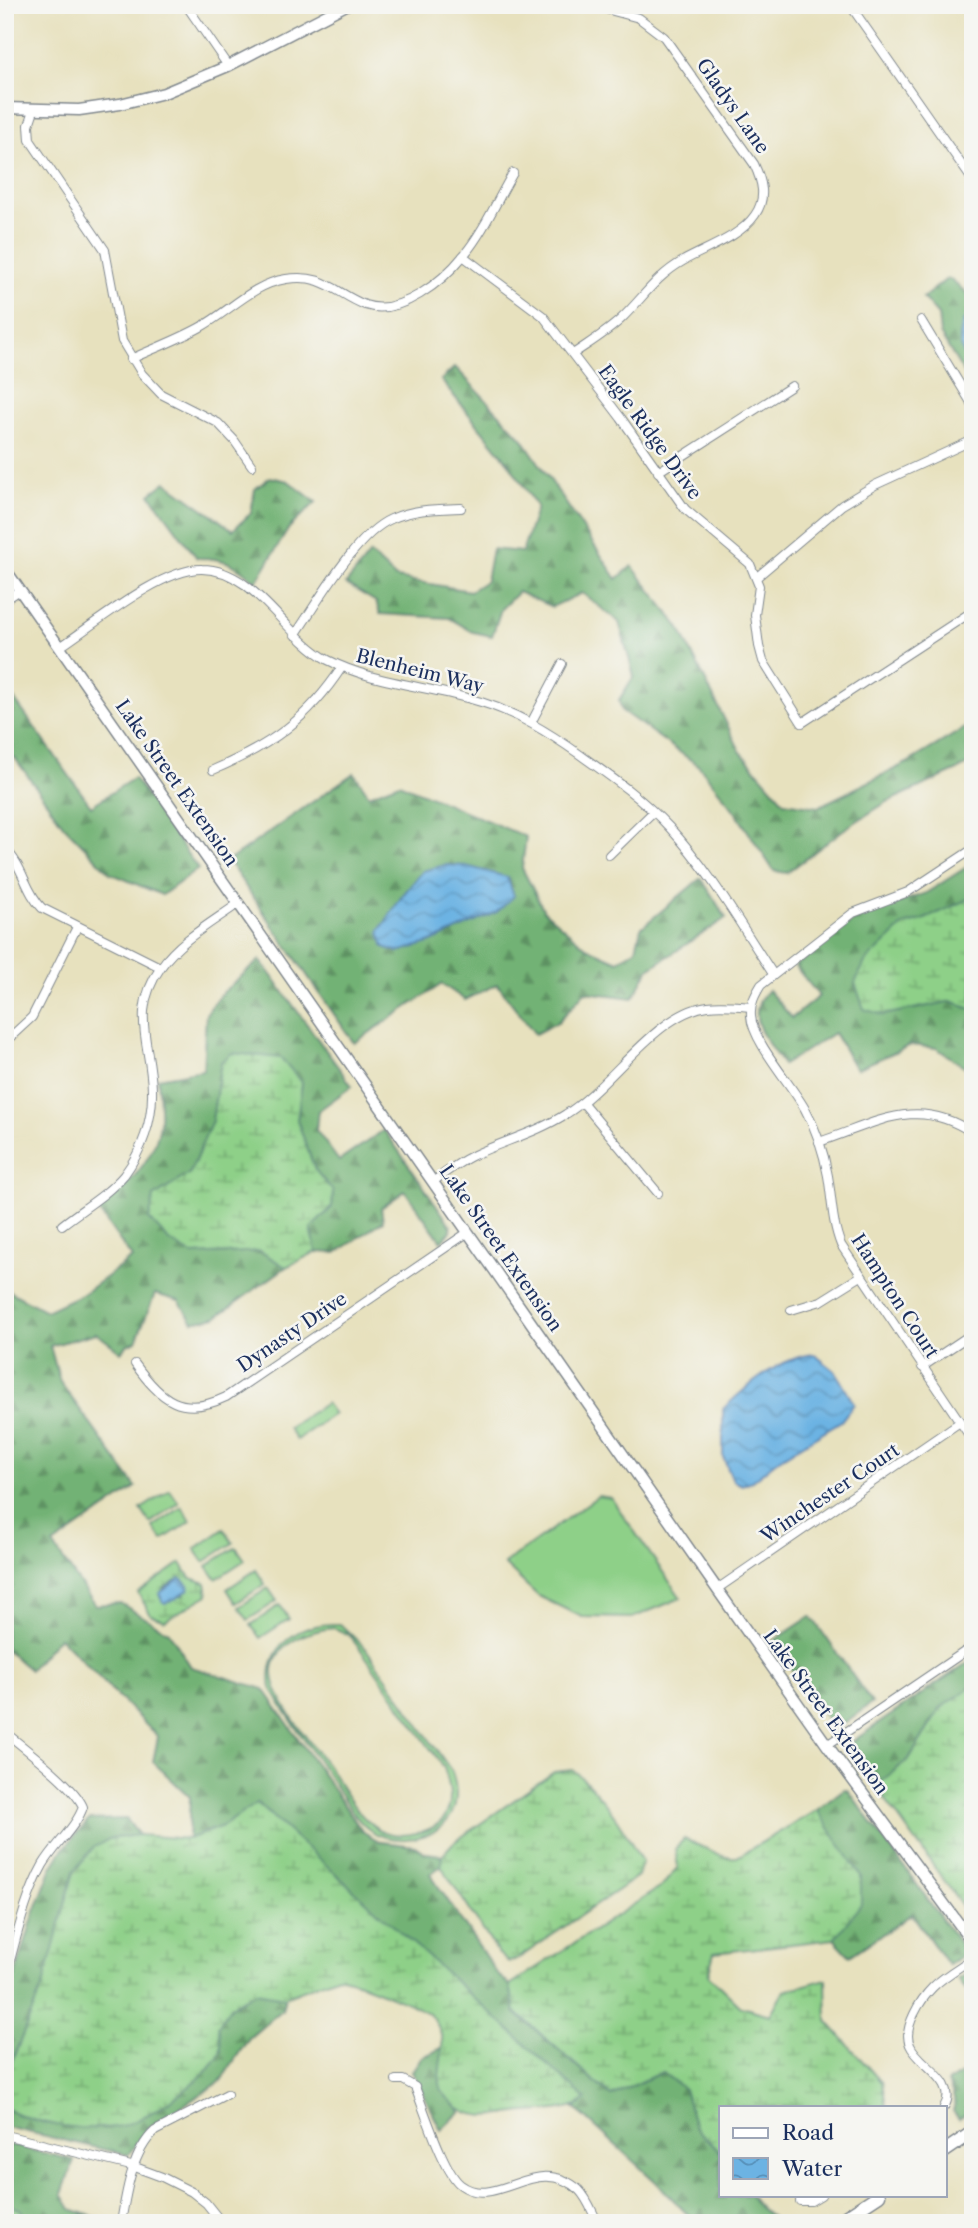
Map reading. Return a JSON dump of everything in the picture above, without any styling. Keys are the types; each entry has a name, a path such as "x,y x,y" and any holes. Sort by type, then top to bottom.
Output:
{"main road":[{"path":"946,2150 973,2132"},
{"path":"836,2223 877,2196"}],"street":[{"path":"186,5 228,66"},
{"path":"5,108 79,110 120,104 164,93 228,66 346,5"},
{"name":"Gladys Lane","path":"573,354 613,326 646,289 670,269 745,226 757,213 763,192 754,164 664,37 639,18 591,5"},
{"path":"850,5 973,181"},
{"path":"34,110 29,125 30,140 105,250 111,272 117,325 131,359 153,389 218,423 252,466"},
{"path":"131,359 197,330 268,284 301,277 333,286 371,307 384,308 411,300 463,256 513,173"},
{"name":"Eagle Ridge Drive","path":"463,256 543,316 685,509 742,555 757,577"},
{"path":"921,320 973,405"},
{"path":"658,472 792,386"},
{"path":"973,440 875,485 842,505 757,577 759,586 755,615 764,661 802,723 973,611"},
{"path":"295,635 357,547 380,526 408,513 461,508"},
{"name":"Blenheim Way","path":"60,647 172,574 203,568 232,575 306,646 342,667 481,702 531,723 617,780 653,812 688,849 773,974"},
{"name":"Lake Street Extension","path":"5,569 717,1589 827,1745 973,1943"},
{"path":"5,600 20,590"},
{"path":"531,723 562,664"},
{"path":"213,770 265,745 289,729 329,686 342,667"},
{"path":"609,855 653,812"},
{"path":"5,849 17,863 34,901 42,908 160,967"},
{"path":"433,1181 471,1157 544,1126 583,1103 643,1043 681,1015 709,1005 751,1007 761,985 853,913 908,891 973,849"},
{"path":"62,1225 124,1175 142,1143 151,1108 152,1090 142,1023 150,987 160,967 185,942 239,903"},
{"path":"5,1042 32,1017 77,927"},
{"name":"Hampton Court","path":"751,1007 754,1029 807,1112 819,1142 828,1173 836,1233 847,1256 973,1441"},
{"path":"583,1103 658,1193"},
{"path":"819,1142 911,1113 942,1115 973,1133"},
{"name":"Dynasty Drive","path":"135,1364 149,1384 166,1399 189,1406 212,1404 467,1233"},
{"path":"791,1310 821,1301 861,1276"},
{"path":"922,1367 973,1333"},
{"name":"Winchester Court","path":"717,1589 960,1422"},
{"path":"827,1745 973,1646"},
{"path":"5,1732 63,1782 83,1807 79,1817 54,1847 42,1867 29,1899 5,1979"},
{"path":"944,2106 948,2096 946,2088 908,2043 908,2034 916,2010 933,1986 973,1958"},
{"path":"396,2080 403,2080 415,2087 449,2169 462,2187 484,2193 533,2178 558,2178 580,2191 598,2223"},
{"path":"121,2223 142,2148 156,2131 227,2094"},
{"path":"5,2135 135,2167 171,2180 206,2203 222,2223"},
{"path":"800,2201 811,2201 819,2196"}],"green space":[{"path":"948,278 973,298 973,315 964,320 964,356 973,370 973,388 940,334 938,315 923,298"},
{"path":"455,367 522,438 617,579 632,566 679,627 740,751 784,802 818,807 907,763 973,723 973,763 887,802 843,830 787,873 774,871 734,810 699,766 622,711 619,700 634,676 619,622 582,593 552,607 518,592 501,609 492,636 473,632 449,618 380,614 376,602 346,584 370,554 396,578 470,591 486,581 492,549 522,552 537,507 508,462 441,380"},
{"path":"270,477 288,481 316,502 289,528 256,582 229,563 197,558 150,494 166,482 233,530 251,513 255,489"},
{"path":"7,689 91,806 134,778 198,869 162,895 110,873 64,826 15,758 5,754"},
{"path":"354,773 369,795 399,783 526,837 522,868 544,911 586,947 618,961 636,949 641,928 701,878 726,918 649,969 633,998 585,992 558,1022 535,1034 497,984 465,1000 442,984 354,1043 228,861"},
{"path":"973,863 973,897 923,920 904,925 883,1015 952,1001 973,1010 973,1072 936,1048 911,1045 856,1069 834,1033 783,1065 764,1038 757,1019 757,1009 768,990 792,1018 819,996 795,966 862,916 926,893"},
{"path":"973,897 973,1010 952,1001 883,1015 864,1009 855,983 865,962 904,925 923,920"},
{"path":"260,960 352,1086 318,1111 316,1130 339,1161 384,1130 451,1226 451,1231 441,1241 405,1191 381,1208 383,1221 336,1253 316,1252 311,1227 332,1207 333,1192 315,1170 297,1120 302,1082 221,1062 212,1121 190,1173 154,1197 193,1255 260,1251 286,1267 216,1317 193,1322 179,1301 155,1294 136,1341 121,1352 96,1333 50,1346 60,1382 136,1487 53,1545 95,1605 120,1603 169,1632 191,1667 264,1689 362,1831 381,1842 415,1846 425,1853 442,1855 441,1866 430,1874 498,1975 510,1985 515,2012 611,2096 662,2072 684,2089 695,2127 719,2151 719,2196 751,2196 756,2204 779,2223 696,2223 655,2181 574,2107 581,2104 258,1803 223,1826 188,1839 190,1797 153,1762 158,1737 59,1637 30,1670 5,1649 5,1289 46,1311 84,1293 132,1258 98,1210 138,1172 152,1149 160,1122 158,1078 203,1070 206,1014 221,994"},
{"path":"232,1053 281,1058 302,1082 297,1120 315,1170 333,1191 332,1207 311,1228 316,1252 286,1267 260,1251 193,1255 169,1241 149,1219 154,1197 190,1173 212,1121 221,1062"},
{"path":"326,1403 334,1414 296,1440 288,1428"},
{"path":"170,1490 179,1503 150,1523 141,1509"},
{"path":"598,1496 611,1498 681,1598 632,1618 582,1617 538,1596 504,1564"},
{"path":"182,1507 191,1521 162,1540 153,1527"},
{"path":"224,1529 233,1543 204,1562 195,1549"},
{"path":"236,1547 245,1560 216,1579 207,1566"},
{"path":"181,1563 190,1578 206,1583 208,1595 165,1620 151,1615 138,1593","holes":["176,1580 185,1594 165,1603 160,1597 164,1588"]},
{"path":"256,1570 265,1584 236,1603 227,1589"},
{"path":"268,1588 277,1601 248,1620 239,1607"},
{"path":"280,1605 289,1619 260,1638 251,1625"},
{"path":"811,1616 872,1703 840,1726 832,1726 772,1642"},
{"path":"340,1624 366,1649 452,1772 456,1793 454,1808 448,1820 434,1831 416,1838 397,1839 378,1834 364,1825 271,1688 270,1674 278,1651 294,1635 318,1626","holes":["334,1628 348,1634 444,1768 450,1790 448,1809 445,1817 429,1829 403,1835 380,1830 371,1824 350,1801 279,1695 273,1672 275,1661 289,1643 299,1637"]},
{"path":"973,1659 973,1686 941,1708 909,1759 876,1786 850,1751 850,1743"},
{"path":"973,1686 973,1921 876,1786 909,1759 941,1708"},
{"path":"573,1770 603,1801 628,1837 642,1862 638,1876 516,1960 508,1962 498,1953 441,1866 442,1855 453,1843 554,1772"},
{"path":"844,1789 848,1790 963,1948 961,1956 948,1965 912,1914 850,1956 834,1939 860,1904 817,1810"},
{"path":"257,1803 586,2099 573,2107 548,2111 477,2115 460,2109 442,2091 441,2034 429,2014 392,1996 338,1976 285,1997 256,1992 230,2007 218,2026 221,2050 214,2063 174,2098 128,2124 102,2128 73,2127 45,2123 5,2108 5,2078 44,1983 74,1871 93,1848 109,1839 139,1835 188,1839 223,1826"},
{"path":"817,1810 861,1876 861,1904 834,1939 714,1953 708,1975 741,2007 770,2015 784,1991 826,1979 827,2021 882,2083 886,2106 719,2106 719,2151 695,2127 684,2089 662,2072 611,2096 515,2011 510,1985 662,1886 678,1867 675,1849 684,1839 725,1857 737,1857"},
{"path":"126,1819 139,1835 109,1839 44,1983 5,2078 5,2008 34,1914 52,1867 64,1848 89,1820"},
{"path":"973,1971 973,2000 958,1979"},
{"path":"256,1992 285,1997 282,2010 249,2038 220,2082 148,2128 128,2155 5,2127 5,2108 22,2117 221,2050 218,2026 230,2007"},
{"path":"444,2047 440,2082 446,2095 461,2111 441,2130 412,2071 421,2058"},
{"path":"973,2065 973,2110 959,2119 953,2111 954,2101 948,2083"},
{"path":"5,2144 74,2160 62,2194 71,2209 111,2223 30,2223 20,2209 5,2204"},
{"path":"5,2204 20,2209 30,2223 5,2223"}],"water":[{"path":"973,315 973,370 962,351 960,335 964,320"},
{"path":"445,865 466,866 507,877 514,896 497,912 429,943 398,952 384,947 379,932 402,896 423,871"},
{"path":"814,1354 835,1371 854,1404 841,1421 779,1459 752,1481 742,1485 733,1481 723,1457 723,1409 776,1367"},
{"path":"180,1578 189,1589 172,1601 162,1601 160,1593"}]}
